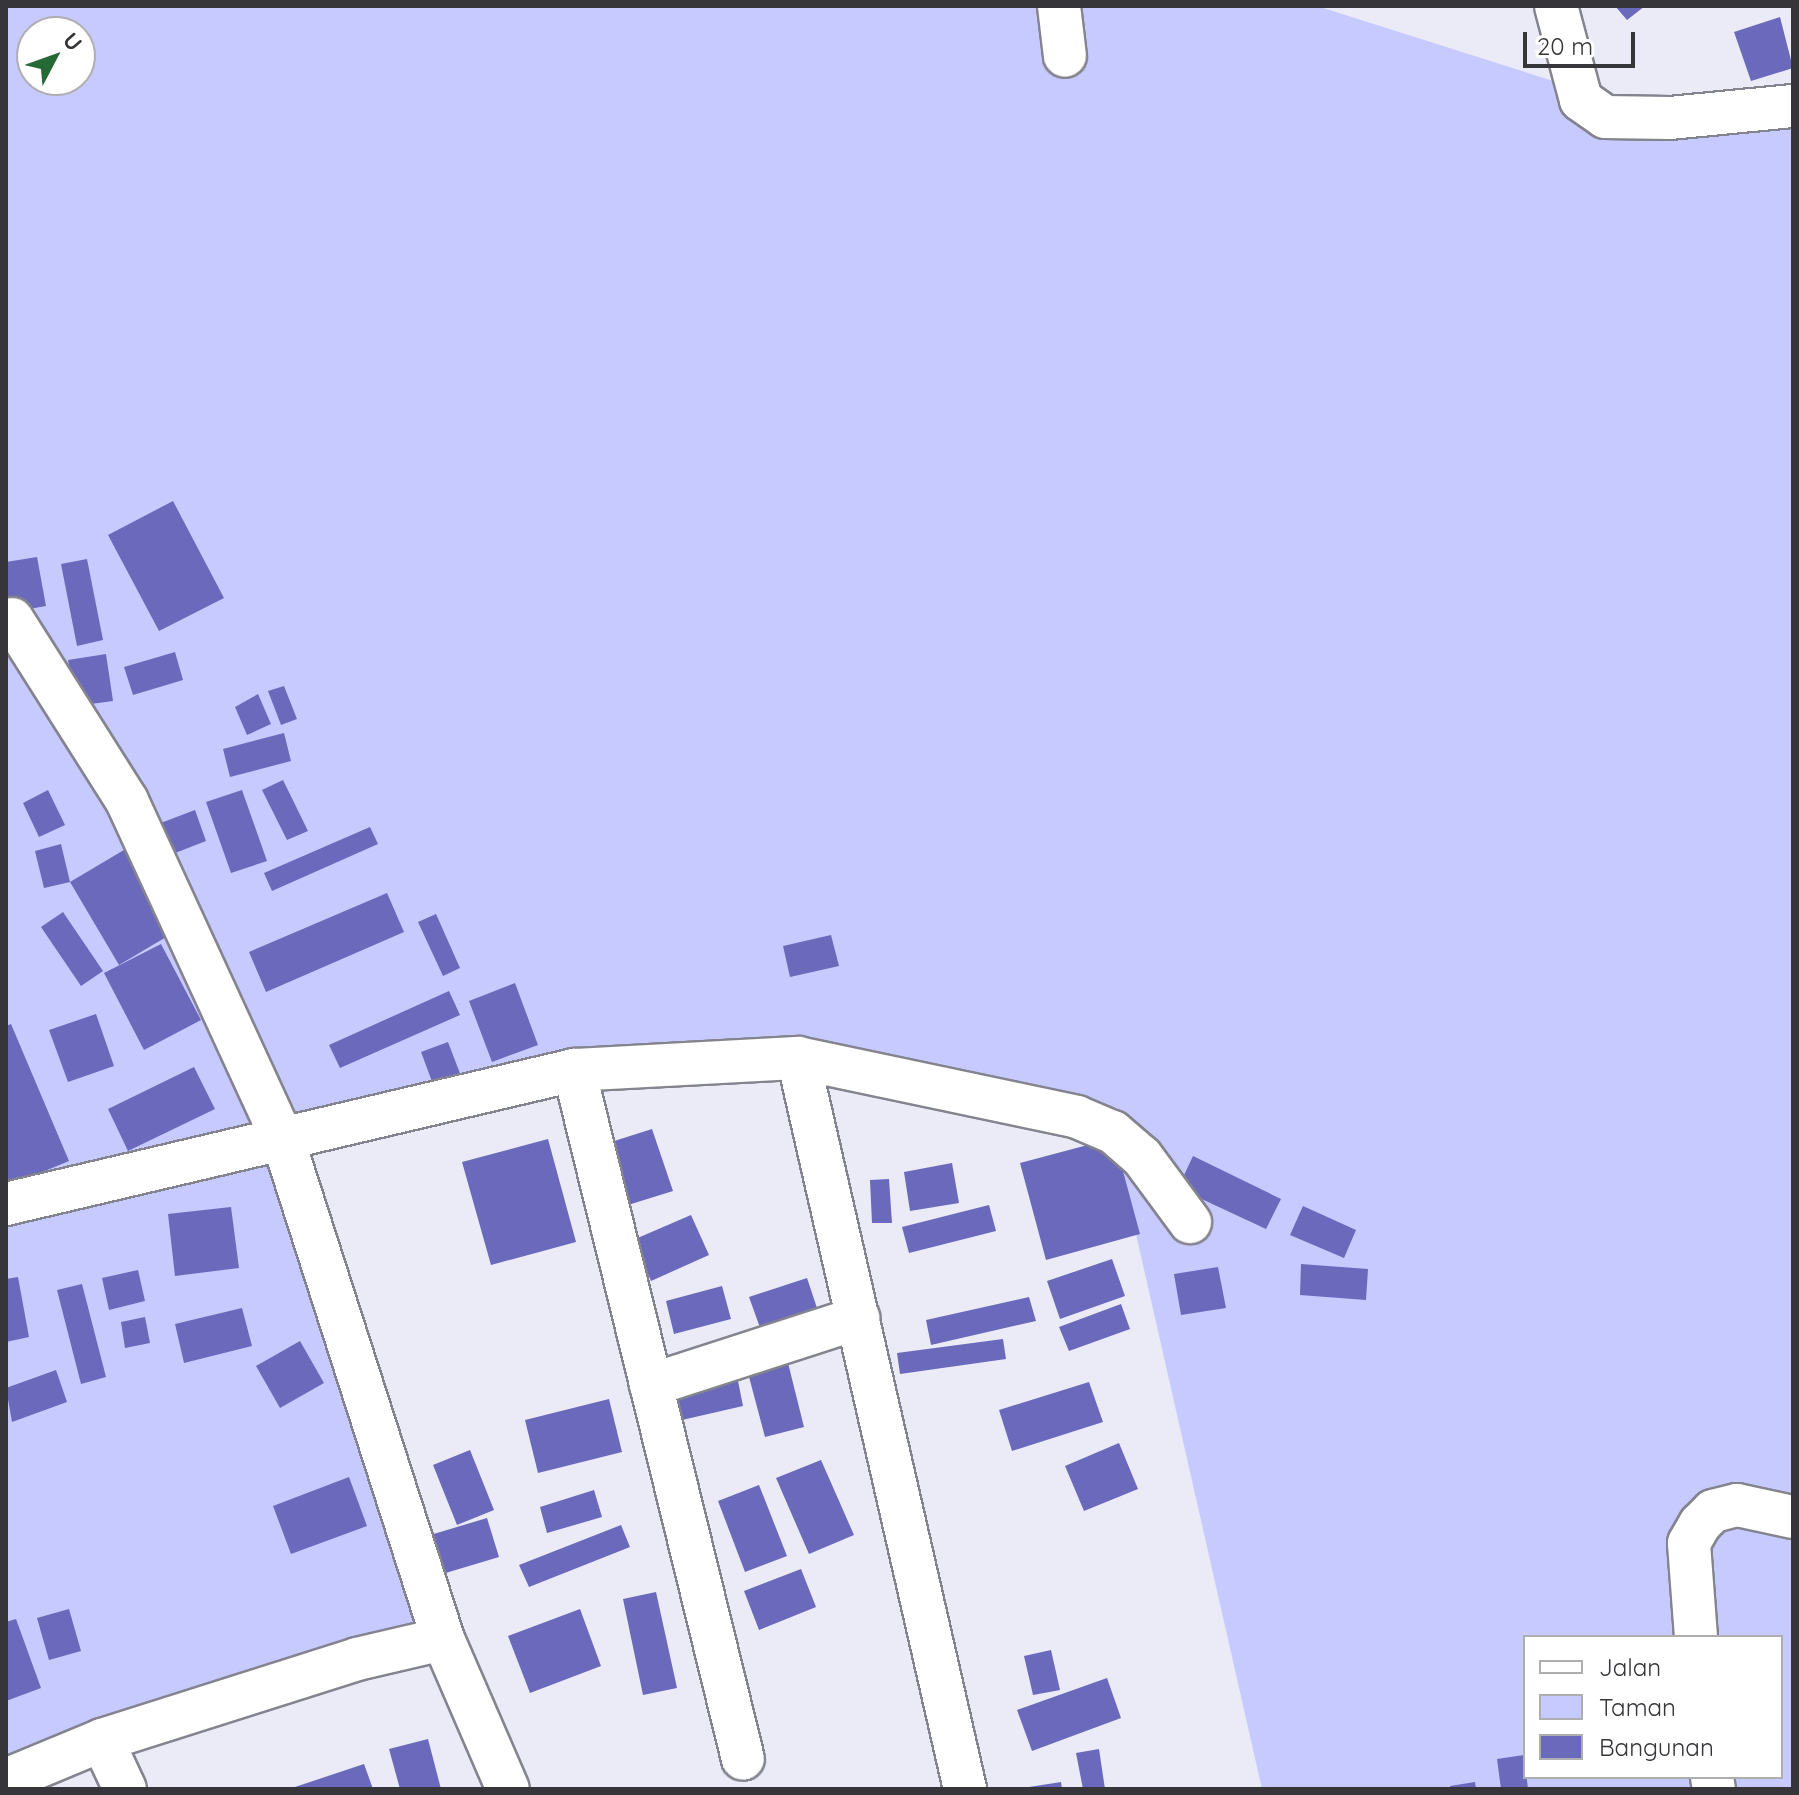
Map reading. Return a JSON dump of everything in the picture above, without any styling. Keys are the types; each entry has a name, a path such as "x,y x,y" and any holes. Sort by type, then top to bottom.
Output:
{"street":[{"path":"1059,6 1065,56"},
{"path":"1556,6 1581,100 1605,117 1670,118 1793,106"},
{"path":"12,619 127,801 283,1140 443,1639 508,1789"},
{"path":"6,1204 574,1070 798,1058 1077,1117 1113,1132 1142,1157 1190,1222"},
{"path":"798,1058 965,1789"},
{"path":"574,1070 743,1759"},
{"path":"651,1385 858,1318"},
{"path":"1696,1635 1689,1543 1700,1524 1713,1511 1737,1505 1793,1517"},
{"path":"6,1780 102,1740 357,1659 443,1639"},
{"path":"102,1740 125,1789"}],"green space":[{"path":"6,6 1317,6 1670,118 1793,94 1793,1789 1262,1789 1113,1133 798,1058 574,1070 283,1140 451,1651 6,1789"}],"building":[{"path":"1615,6 1645,6 1627,20"},
{"path":"1780,17 1793,68 1751,81 1734,32"},
{"path":"173,501 224,598 159,631 108,535"},
{"path":"37,557 46,606 6,613 6,562"},
{"path":"87,559 103,640 77,646 61,564"},
{"path":"175,652 183,680 133,695 124,667"},
{"path":"106,654 113,701 76,706 68,660"},
{"path":"284,686 297,719 281,725 268,691"},
{"path":"258,694 271,724 247,735 235,707"},
{"path":"284,733 291,761 230,777 223,749"},
{"path":"283,780 308,831 287,840 262,790"},
{"path":"48,790 65,825 39,837 23,803"},
{"path":"242,790 267,861 231,873 206,802"},
{"path":"195,810 206,841 170,855 158,824"},
{"path":"370,827 378,844 272,891 264,873"},
{"path":"61,844 70,882 44,888 35,851"},
{"path":"129,847 178,930 119,965 70,882"},
{"path":"387,893 404,932 266,992 249,952"},
{"path":"63,912 103,971 81,986 41,927"},
{"path":"436,914 460,968 443,976 418,922"},
{"path":"831,935 839,966 790,977 783,946"},
{"path":"161,944 201,1020 144,1050 104,973"},
{"path":"515,983 538,1045 492,1062 469,1001"},
{"path":"449,991 460,1015 340,1068 329,1045"},
{"path":"96,1014 114,1066 68,1082 49,1030"},
{"path":"11,1024 69,1161 6,1187 6,1026"},
{"path":"448,1042 464,1084 437,1095 421,1052"},
{"path":"194,1067 215,1109 128,1151 108,1109"},
{"path":"652,1129 673,1191 628,1205 608,1143"},
{"path":"1114,1138 1140,1234 1046,1260 1020,1163"},
{"path":"548,1139 576,1242 491,1265 462,1162"},
{"path":"1193,1156 1281,1199 1266,1229 1178,1188"},
{"path":"952,1163 959,1203 910,1211 904,1172"},
{"path":"889,1179 892,1223 872,1223 870,1180"},
{"path":"989,1205 996,1231 909,1253 902,1227"},
{"path":"1303,1206 1356,1230 1344,1258 1290,1235"},
{"path":"231,1207 239,1268 175,1276 168,1214"},
{"path":"691,1215 709,1255 651,1281 633,1240"},
{"path":"1112,1259 1125,1296 1060,1319 1047,1281"},
{"path":"1301,1264 1368,1269 1366,1300 1300,1295"},
{"path":"1218,1267 1226,1308 1181,1315 1174,1274"},
{"path":"138,1270 145,1301 109,1310 102,1278"},
{"path":"18,1277 29,1337 6,1342 6,1279"},
{"path":"807,1278 820,1317 763,1336 749,1297"},
{"path":"82,1284 106,1377 81,1384 57,1290"},
{"path":"722,1286 731,1319 674,1334 666,1301"},
{"path":"1029,1297 1036,1321 931,1345 926,1320"},
{"path":"1121,1304 1130,1329 1069,1351 1059,1327"},
{"path":"242,1308 252,1346 184,1363 175,1324"},
{"path":"145,1317 150,1343 125,1348 121,1322"},
{"path":"1003,1339 1006,1359 900,1374 897,1353"},
{"path":"300,1341 324,1383 280,1408 256,1366"},
{"path":"788,1363 804,1427 765,1437 748,1373"},
{"path":"56,1370 67,1402 12,1422 6,1388"},
{"path":"738,1381 743,1406 682,1420 676,1395"},
{"path":"1089,1382 1103,1422 1012,1451 999,1410"},
{"path":"609,1399 622,1452 538,1473 525,1420"},
{"path":"1119,1443 1138,1489 1084,1511 1065,1466"},
{"path":"470,1450 494,1510 457,1525 433,1465"},
{"path":"821,1460 854,1535 809,1554 776,1478"},
{"path":"349,1477 367,1526 291,1554 273,1506"},
{"path":"759,1485 787,1556 745,1572 718,1501"},
{"path":"594,1490 602,1517 547,1533 540,1507"},
{"path":"487,1518 499,1557 439,1575 427,1536"},
{"path":"621,1525 630,1547 529,1587 519,1565"},
{"path":"801,1569 816,1607 759,1630 744,1591"},
{"path":"656,1592 677,1688 643,1695 623,1599"},
{"path":"69,1609 81,1651 49,1660 37,1618"},
{"path":"580,1609 601,1666 530,1693 508,1636"},
{"path":"16,1619 41,1688 6,1701 6,1622"},
{"path":"1051,1650 1060,1690 1033,1695 1024,1656"},
{"path":"1107,1678 1121,1718 1032,1751 1017,1710"},
{"path":"428,1739 441,1789 400,1789 389,1749"},
{"path":"1099,1749 1105,1789 1083,1789 1076,1753"},
{"path":"1523,1755 1523,1779 1527,1779 1528,1789 1501,1789 1497,1759"},
{"path":"364,1764 373,1789 292,1788"},
{"path":"1061,1782 1062,1789 1029,1789 1029,1787"},
{"path":"1475,1782 1476,1789 1450,1789 1450,1786"}]}
